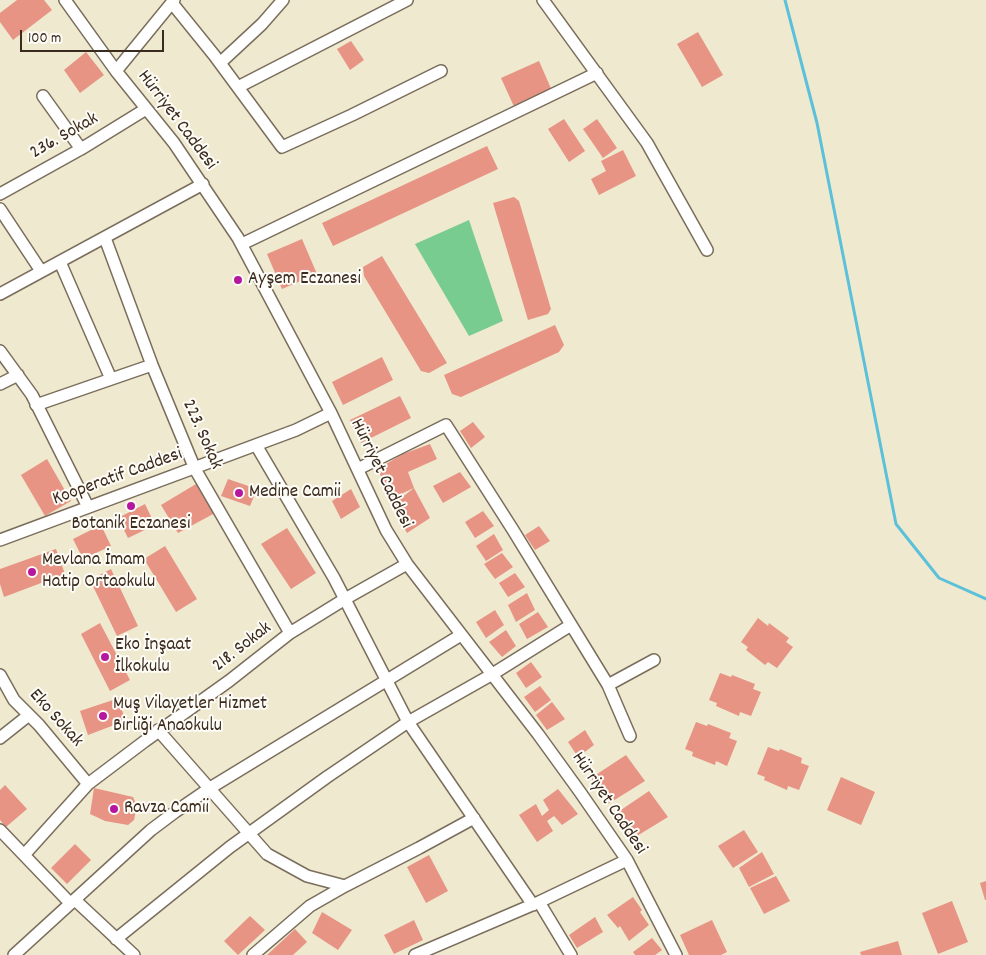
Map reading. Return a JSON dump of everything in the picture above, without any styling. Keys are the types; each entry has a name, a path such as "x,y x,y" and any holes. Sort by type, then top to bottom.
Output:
{"street":[{"name":"Hürriyet Caddesi","path":"65,0 116,71 174,143 242,244 331,413 386,530 407,564 491,675 544,741 627,860 676,955"},
{"path":"220,63 262,24 283,0"},
{"path":"238,87 407,0"},
{"path":"543,0 647,143 708,250"},
{"path":"116,71 173,1 282,147 441,71"},
{"path":"242,244 597,73"},
{"path":"43,96 81,149"},
{"name":"236. Sokak","path":"0,194 81,149 146,108"},
{"path":"0,294 202,184"},
{"path":"0,209 4,223 41,271"},
{"name":"223. Sokak","path":"105,238 152,365 195,468 290,633"},
{"path":"60,262 111,379"},
{"path":"0,351 32,395 88,508"},
{"path":"36,406 152,365"},
{"path":"0,384 18,375"},
{"name":"Kooperatif Caddesi","path":"0,540 296,430 331,413"},
{"path":"358,469 446,425 608,684 630,736"},
{"path":"256,445 345,599 408,722 571,955"},
{"name":"218. Sokak","path":"24,856 88,784 158,730 229,681 290,633 407,564"},
{"path":"116,939 249,833 408,722 491,675 571,625"},
{"path":"14,955 151,830 210,788 461,635"},
{"path":"608,684 654,660"},
{"name":"Eko Sokak","path":"0,675 14,700 88,784"},
{"path":"0,738 29,715"},
{"path":"158,730 267,854 307,876 345,886"},
{"path":"252,955 310,906 474,818"},
{"path":"0,830 72,902 134,955"},
{"path":"415,955 536,903 627,860"}],"green space":[{"path":"469,220 503,321 469,336 415,244"}],"building":[{"path":"17,0 44,0 52,10 13,40 0,22 0,13"},
{"path":"698,32 723,75 702,87 677,44"},
{"path":"351,41 364,60 350,70 337,49"},
{"path":"86,52 104,75 80,93 64,70"},
{"path":"539,61 553,93 516,111 501,78"},
{"path":"564,119 585,151 569,162 548,129"},
{"path":"597,119 617,148 603,158 583,129"},
{"path":"487,146 498,169 333,246 322,223"},
{"path":"623,150 636,176 599,195 591,179 606,171 601,161"},
{"path":"514,197 519,201 551,309 548,314 528,320 493,203"},
{"path":"302,239 317,274 282,289 267,254"},
{"path":"382,256 447,363 429,373 421,371 364,276 363,267"},
{"path":"555,325 564,345 559,352 461,397 452,394 444,375"},
{"path":"382,357 393,380 343,405 332,382"},
{"path":"400,396 411,418 361,443 350,420"},
{"path":"473,422 485,437 471,448 460,431"},
{"path":"430,444 437,459 408,472 414,488 392,498 390,491 386,491 382,480 379,471 381,467 403,454"},
{"path":"47,459 71,501 45,516 21,475"},
{"path":"460,472 471,487 443,503 433,486"},
{"name":"Medine Camii","path":"228,479 257,489 250,506 221,496"},
{"path":"196,484 215,513 178,533 161,505"},
{"path":"414,488 430,518 407,533 392,505"},
{"path":"351,489 360,507 341,519 332,501"},
{"path":"145,504 155,525 128,538 118,518"},
{"path":"483,511 494,526 475,538 465,522"},
{"path":"101,525 111,546 83,559 73,539"},
{"path":"539,526 550,541 535,550 525,535"},
{"path":"287,528 316,573 291,589 261,544"},
{"path":"494,534 503,550 486,561 476,546"},
{"path":"165,546 197,599 176,612 144,559"},
{"name":"Mevlana İmam Hatip Ortaokulu","path":"56,549 65,574 4,597 0,584 0,569"},
{"path":"502,553 513,567 495,579 484,564"},
{"path":"111,569 138,626 117,636 90,580"},
{"path":"515,573 525,587 508,597 499,583"},
{"path":"527,593 535,610 516,622 508,605"},
{"path":"495,610 504,625 486,638 476,622"},
{"path":"538,612 548,627 527,639 519,624"},
{"path":"758,618 768,626 769,623 789,638 786,642 793,647 777,668 768,662 765,665 746,650 748,647 741,642"},
{"name":"Eko İnşaat İlkokulu","path":"100,623 130,680 110,691 81,634"},
{"path":"506,630 516,646 502,657 489,642"},
{"path":"531,662 542,677 526,688 516,673"},
{"path":"720,673 731,677 732,675 755,684 753,689 761,692 751,716 740,712 739,716 716,706 717,703 709,700"},
{"path":"540,686 551,700 535,712 524,697"},
{"name":"Muş Vilayetler Hizmet Birliği Anaokulu","path":"119,698 125,721 88,735 80,711"},
{"path":"552,702 565,719 547,730 536,715"},
{"path":"696,722 707,726 708,724 731,733 729,738 737,741 727,766 716,761 715,765 692,756 693,752 685,749"},
{"path":"585,730 594,745 578,757 568,742"},
{"path":"768,747 779,751 780,749 802,758 801,763 809,766 799,790 788,786 787,790 764,780 765,777 757,774"},
{"path":"626,755 645,781 608,804 591,778"},
{"path":"841,777 875,792 861,825 827,810"},
{"path":"5,785 27,809 6,827 0,820 0,790"},
{"name":"Ravza Camii","path":"94,788 133,797 137,806 134,820 128,825 105,821 90,814"},
{"path":"558,789 578,814 562,825 554,816 547,821 553,831 537,842 519,815 536,804 542,816 549,810 543,800"},
{"path":"649,791 668,817 632,839 615,814"},
{"path":"744,830 758,852 733,868 718,846"},
{"path":"75,844 91,860 67,884 51,868"},
{"path":"762,852 774,874 749,887 739,868"},
{"path":"429,855 448,891 426,903 407,867"},
{"path":"776,876 790,901 764,914 750,888"},
{"path":"986,881 986,900 985,900 980,883"},
{"path":"633,897 649,925 629,941 620,926 618,928 607,915"},
{"path":"952,901 968,942 938,954 922,913"},
{"path":"322,912 352,930 338,950 312,933"},
{"path":"250,916 265,930 238,955 224,941"},
{"path":"595,917 603,932 577,948 569,935"},
{"path":"414,920 423,940 394,954 384,935"},
{"path":"712,920 727,952 721,955 689,955 680,935"},
{"path":"295,929 307,942 293,955 267,955"},
{"path":"652,938 662,950 655,955 635,955 633,952"},
{"path":"898,941 902,955 861,955 860,952"}],"waterway":[{"path":"785,0 817,123 896,524 939,578 986,599"}],"place":[{"name":"Ayşem Eczanesi","path":"238,280"},
{"name":"Medine Camii","path":"239,493"},
{"name":"Botanik Eczanesi","path":"131,506"},
{"name":"Mevlana İmam Hatip Ortaokulu","path":"32,572"},
{"name":"Eko İnşaat İlkokulu","path":"105,657"},
{"name":"Muş Vilayetler Hizmet Birliği Anaokulu","path":"103,716"},
{"name":"Ravza Camii","path":"114,809"}]}
